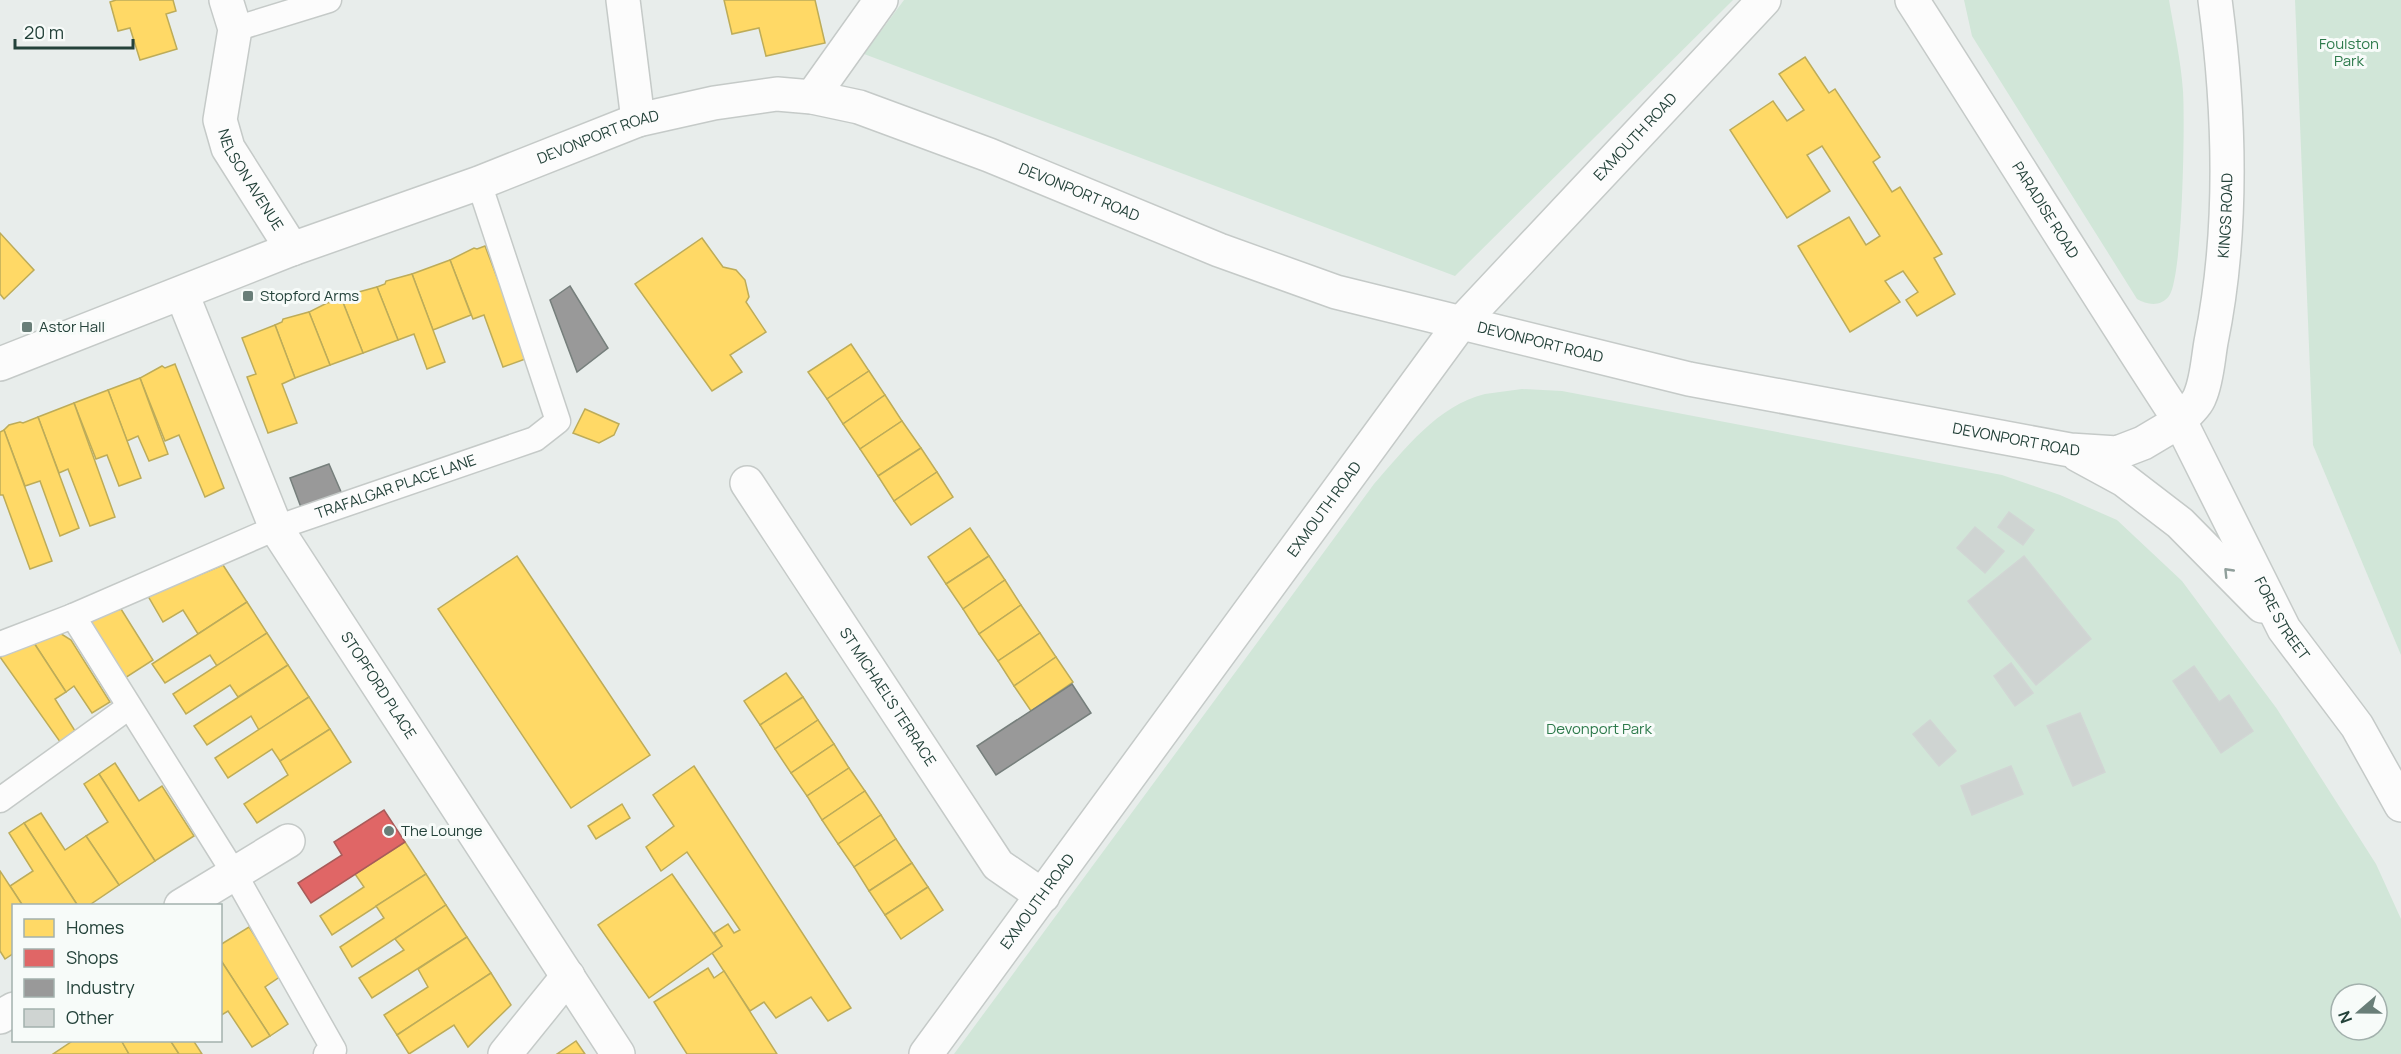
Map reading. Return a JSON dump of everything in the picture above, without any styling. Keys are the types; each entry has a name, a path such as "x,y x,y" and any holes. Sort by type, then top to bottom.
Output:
{"street":[{"path":"623,0 638,120"},
{"path":"812,97 882,0"},
{"name":"EXMOUTH ROAD","path":"926,1054 1460,324 1764,0"},
{"name":"PARADISE ROAD","path":"1912,0 2024,175 2073,257 2180,421"},
{"name":"KINGS ROAD","path":"2180,421 2200,398 2217,316 2224,265 2227,186 2222,67 2215,0"},
{"name":"NELSON AVENUE","path":"230,15 220,120 228,148 292,249"},
{"name":"DEVONPORT ROAD","path":"0,364 292,249 479,183 638,120 777,94 812,97 859,107 988,155 1219,250 1335,292 1689,379 2070,450 2117,453 2143,443 2180,421"},
{"name":"STOPFORD PLACE","path":"182,294 276,528 618,1054"},
{"name":"FORE STREET","path":"2180,421 2284,629 2357,726 2401,805"},
{"path":"2070,450 2124,480 2180,523 2284,629"},
{"name":"ST MICHAEL'S TERRACE","path":"747,483 998,865 1043,896"},
{"path":"184,904 288,841"},
{"path":"505,1054 568,976"}],"lane":[{"path":"230,15 329,0"},
{"name":"TRAFALGAR PLACE LANE","path":"0,644 73,616 276,528 535,439 558,421 479,183"},
{"path":"73,616 234,873 334,1050 326,1054"},
{"path":"0,800 129,707"}],"green space":[{"path":"904,0 1733,0 1455,276 864,54"},
{"path":"1964,0 2169,0 2182,80 2184,133 2177,260 2174,283 2166,300 2154,304 2137,299 1972,36"},
{"name":"Foulston Park","path":"2295,0 2401,0 2401,655 2313,445"},
{"name":"Devonport Park","path":"1522,389 1562,391 2002,475 2060,495 2117,520 2182,581 2277,709 2376,864 2401,919 2401,1054 954,1054 1374,484 1397,457 1437,418 1468,400 1485,394"}],"building: Homes":[{"path":"116,0 173,0 176,11 166,14 177,49 140,60 130,28 118,31 110,2"},
{"path":"724,0 815,0 825,43 766,56 759,28 732,34"},
{"path":"1805,57 1829,93 1835,89 1880,157 1873,162 1892,192 1900,187 1942,254 1934,258 1955,294 1917,316 1906,300 1918,292 1903,271 1885,281 1900,302 1850,332 1798,246 1849,217 1866,245 1880,236 1822,146 1807,155 1830,191 1787,218 1730,130 1773,101 1787,121 1804,110 1779,74"},
{"path":"0,233 34,270 4,299 0,294"},
{"path":"702,238 723,267 736,270 745,280 749,297 746,302 766,332 730,355 742,372 712,391 635,284"},
{"path":"485,246 528,358 503,367 484,315 473,319 450,260 474,248"},
{"path":"450,260 471,315 433,330 412,274"},
{"path":"412,274 445,362 427,369 414,334 398,340 377,287 385,284 386,281"},
{"path":"377,287 398,340 363,353 342,300 350,297 351,294"},
{"path":"342,300 363,353 330,365 309,312 327,303"},
{"path":"309,312 330,365 295,378 275,325 283,319"},
{"path":"275,325 295,378 282,384 297,423 268,433 247,377 256,374 242,338"},
{"path":"851,344 869,371 827,399 808,372"},
{"path":"175,364 224,488 205,497 179,435 165,441 140,378 162,366 165,368"},
{"path":"869,371 885,395 843,424 827,399"},
{"path":"140,378 168,454 149,461 138,436 127,441 108,390"},
{"path":"108,390 141,478 119,486 107,455 96,459 74,403"},
{"path":"885,395 902,421 860,449 843,424"},
{"path":"74,403 115,517 90,526 68,469 59,473 38,417"},
{"path":"585,409 619,424 614,435 599,443 573,433"},
{"path":"38,417 79,528 60,536 40,481 25,486 4,430 9,425"},
{"path":"902,421 921,448 878,476 860,449"},
{"path":"4,430 52,561 30,569 3,495 0,495 0,432"},
{"path":"921,448 937,472 894,501 878,476"},
{"path":"937,472 953,497 911,525 894,501"},
{"path":"970,528 989,556 946,584 928,557"},
{"path":"517,556 650,755 571,808 438,609"},
{"path":"989,556 1005,580 963,609 946,584"},
{"path":"223,565 247,602 198,634 183,610 163,622 148,596"},
{"path":"1005,580 1021,605 979,634 963,609"},
{"path":"247,602 267,633 217,666 210,655 165,683 152,664"},
{"path":"1021,605 1040,633 998,661 979,634"},
{"path":"121,609 153,660 125,678 86,620"},
{"path":"55,630 71,640 110,702 92,713 74,686 66,692 34,643"},
{"path":"267,633 288,665 238,697 230,685 186,714 173,694"},
{"path":"1040,633 1056,657 1014,686 998,661"},
{"path":"34,643 66,692 55,699 77,734 63,746 0,657"},
{"path":"1056,657 1073,682 1031,711 1014,686"},
{"path":"288,665 309,697 259,730 251,716 207,745 194,726"},
{"path":"786,673 803,697 760,725 744,701"},
{"path":"309,697 330,729 280,761 272,749 228,778 215,758"},
{"path":"803,697 818,720 775,749 760,725"},
{"path":"818,720 834,744 791,773 775,749"},
{"path":"330,729 351,762 257,823 244,804 288,775 280,761"},
{"path":"834,744 849,768 807,796 791,773"},
{"path":"115,763 139,801 162,786 194,836 155,861 99,774"},
{"path":"694,766 851,1008 828,1021 811,997 776,1018 764,1002 750,1011 712,953 722,946 714,933 728,924 734,933 740,930 687,852 661,871 646,847 674,826 653,795"},
{"path":"849,768 865,791 822,820 807,796"},
{"path":"99,774 155,861 119,885 86,836 108,822 84,784"},
{"path":"865,791 881,815 838,844 822,820"},
{"path":"622,804 630,818 596,839 588,826"},
{"path":"41,813 65,850 86,836 119,885 91,904 77,904 24,823"},
{"path":"881,815 896,839 854,867 838,844"},
{"path":"24,823 77,904 22,904 10,886 33,871 9,833"},
{"path":"896,839 912,863 869,891 854,867"},
{"path":"405,842 426,874 332,935 320,916 364,887 355,874"},
{"path":"912,863 928,887 885,915 869,891"},
{"path":"0,871 22,904 12,904 12,954 5,959 0,951"},
{"path":"426,874 446,905 352,967 340,947 384,918 376,906"},
{"path":"672,874 722,946 649,998 598,925"},
{"path":"928,887 943,910 901,939 885,915"},
{"path":"446,905 467,937 372,998 359,978 404,950 395,939"},
{"path":"249,927 281,976 265,987 288,1024 270,1036 222,962 222,944"},
{"path":"467,937 491,973 397,1035 384,1015 428,987 418,969"},
{"path":"222,962 270,1036 252,1047 228,1011 222,1015"},
{"path":"708,968 714,978 724,971 777,1054 687,1054 654,1002"},
{"path":"491,973 511,1005 468,1047 454,1025 409,1054 397,1035"},
{"path":"576,1041 585,1054 557,1054"},
{"path":"71,1042 122,1042 129,1054 53,1054"},
{"path":"122,1042 171,1042 179,1054 129,1054"},
{"path":"171,1042 194,1042 202,1054 179,1054"}],"building: Shops":[{"path":"384,810 405,842 311,903 298,883 342,855 334,842"}],"building: Industry":[{"path":"570,286 608,348 577,372 550,300"},
{"path":"329,464 342,494 302,510 290,478"},
{"path":"1072,684 1091,713 996,775 977,746"}],"building: Other":[{"path":"2009,512 2034,530 2023,545 1998,527"},
{"path":"1975,527 2004,551 1985,573 1957,548"},
{"path":"2024,556 2091,639 2036,685 1968,601"},
{"path":"2011,663 2033,693 2015,706 1994,676"},
{"path":"2194,666 2219,702 2229,695 2253,731 2221,753 2173,681"},
{"path":"2080,713 2105,772 2073,786 2047,726"},
{"path":"1930,720 1956,751 1939,766 1913,734"},
{"path":"2011,766 2023,794 1972,815 1961,786"}],"place":[{"name":"Stopford Arms","path":"248,296"},
{"name":"Astor Hall","path":"27,327"},
{"name":"The Lounge","path":"389,831"}]}
